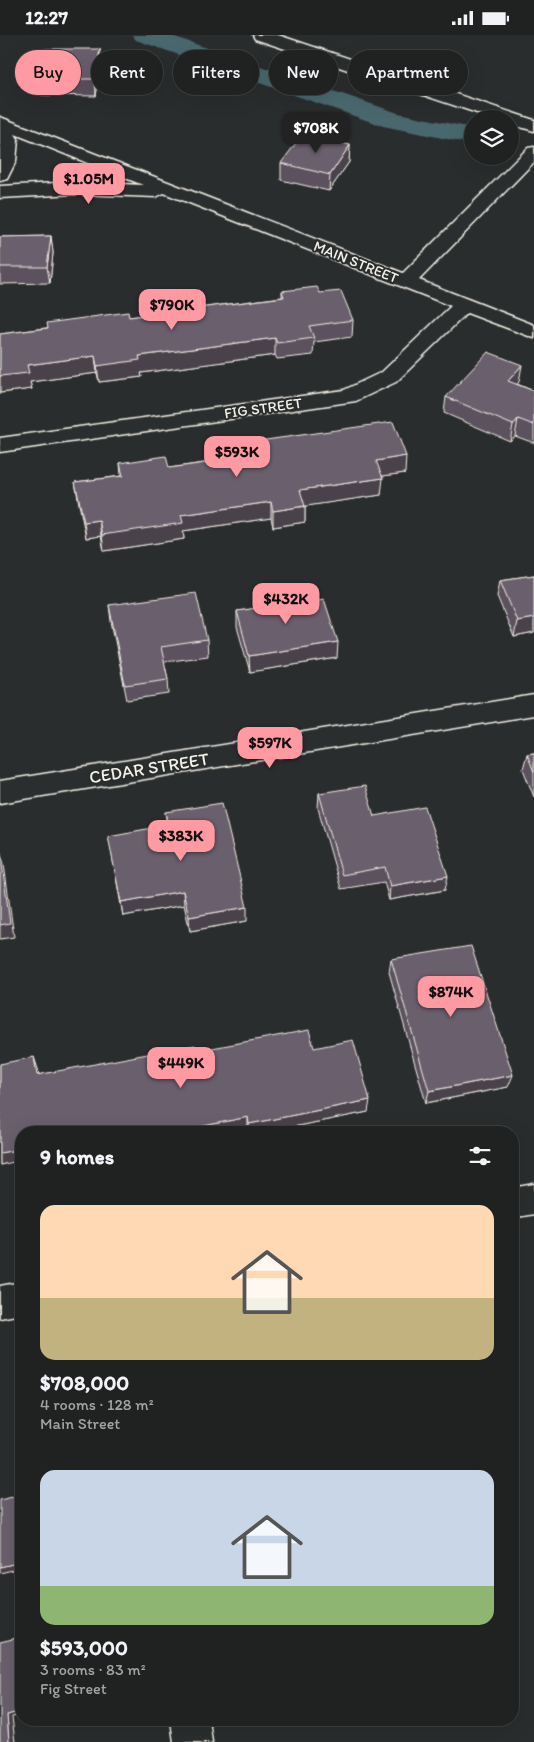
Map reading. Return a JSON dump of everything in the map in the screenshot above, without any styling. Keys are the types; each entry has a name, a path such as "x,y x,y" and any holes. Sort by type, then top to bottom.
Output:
{"street":[{"path":"261,35 534,125"},
{"name":"MAIN STREET","path":"0,122 534,332"},
{"path":"0,127 9,139 7,161 0,175"},
{"path":"406,282 534,152"},
{"path":"0,192 76,188 178,191"},
{"name":"FIG STREET","path":"0,445 348,396 389,377 464,305"},
{"name":"CEDAR STREET","path":"0,792 534,705"},
{"path":"519,1202 534,1199"},
{"path":"0,1303 15,1299"},
{"path":"191,1726 193,1742"}],"building":[{"path":"100,49 91,50 91,79 81,79 81,50 45,50"},
{"path":"303,134 350,145 330,175 281,163"},
{"path":"51,236 47,267 0,267 0,237"},
{"path":"317,287 320,293 341,291 353,320 309,326 314,338 277,343 275,338 139,356 140,360 97,366 95,356 27,365 29,373 0,376 0,334 48,328 47,323 128,312 129,317 284,297 282,291"},
{"path":"488,352 522,365 508,381 534,391 534,425 518,419 513,425 446,397"},
{"path":"393,422 406,456 376,461 383,478 300,490 305,506 273,511 271,502 181,515 183,523 102,535 99,520 84,522 75,482 123,476 120,463 166,456 169,468 249,457 245,443"},
{"path":"534,575 534,618 517,621 500,580"},
{"path":"297,591 300,603 324,599 338,642 249,656 237,611 263,607 259,597"},
{"path":"196,593 207,640 161,647 168,679 125,685 109,605"},
{"path":"534,753 534,772 527,754"},
{"path":"365,786 374,816 425,807 448,876 390,886 385,867 342,875 319,793"},
{"path":"222,803 247,907 189,917 183,891 121,902 108,836 169,825 166,812"},
{"path":"0,850 10,923 0,925"},
{"path":"471,946 513,1075 429,1091 391,959"},
{"path":"309,1030 314,1048 353,1040 370,1100 249,1124 248,1117 204,1126 15,1126 15,1150 0,1153 0,1064 34,1057 37,1075 195,1045 196,1051"},
{"path":"15,1496 15,1563 0,1567 0,1500"},
{"path":"15,1638 15,1713 7,1715 9,1742 0,1742 0,1642"}],"waterway":[{"path":"145,35 392,120 464,134"}]}
